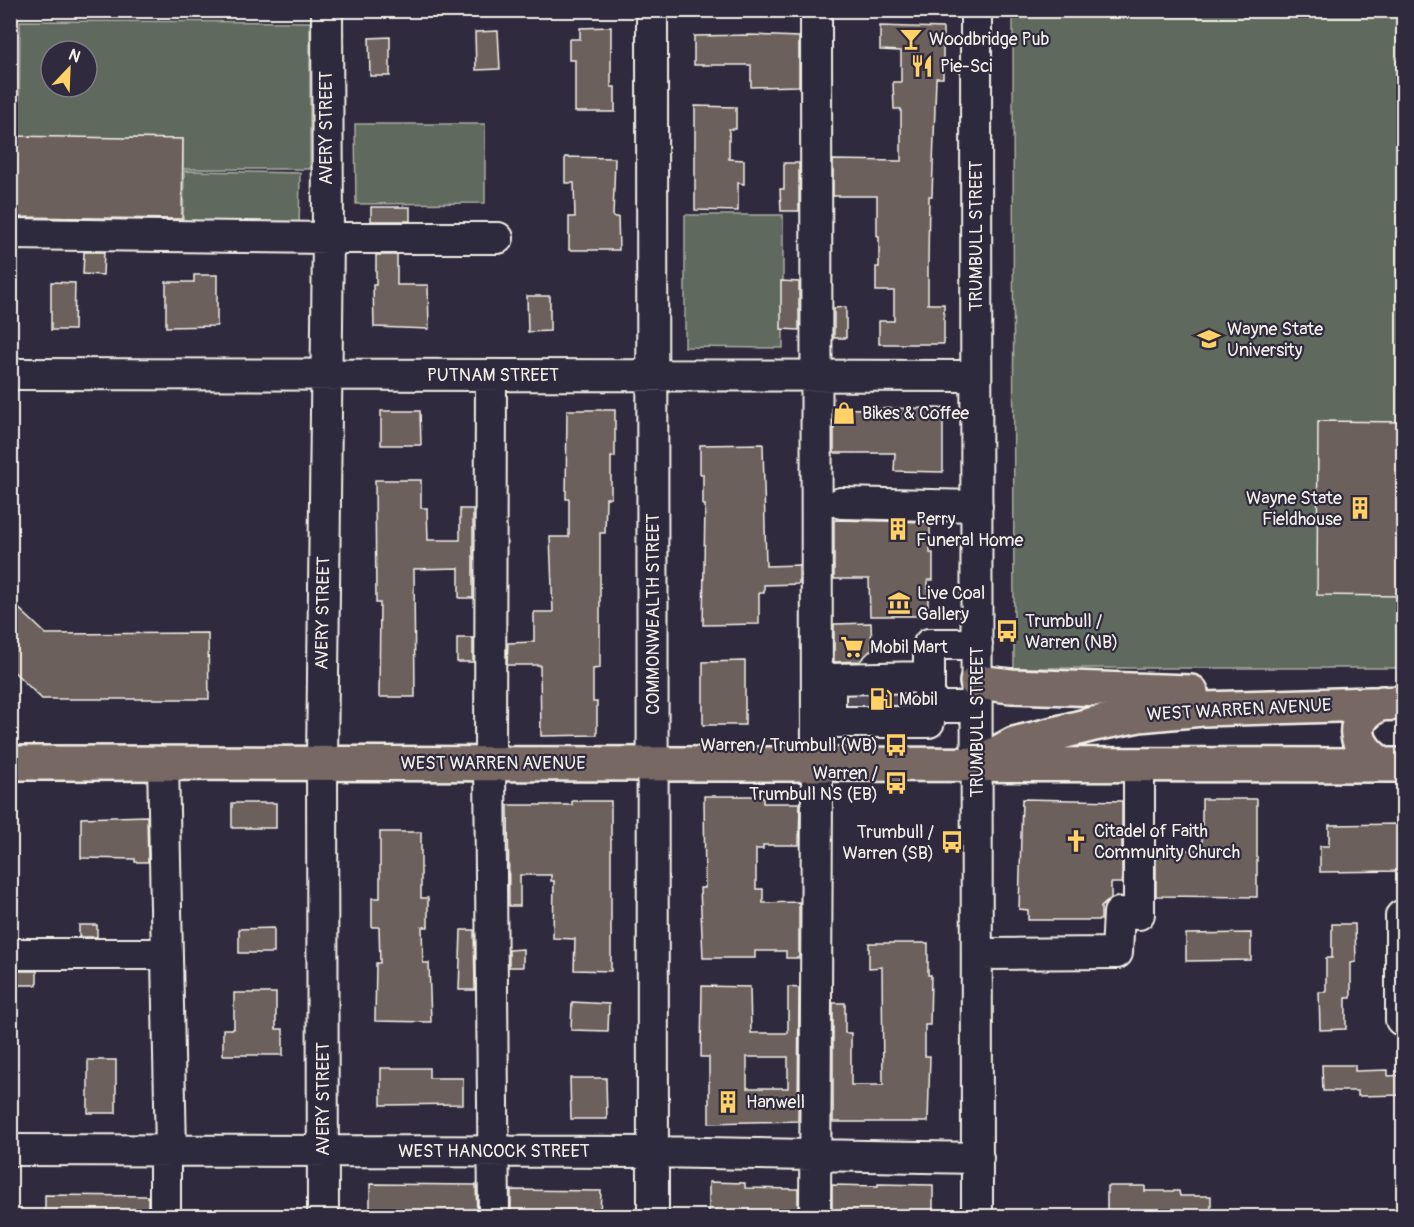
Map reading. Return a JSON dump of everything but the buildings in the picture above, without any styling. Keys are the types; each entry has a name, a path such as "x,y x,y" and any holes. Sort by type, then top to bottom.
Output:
{"main road":[{"path":"977,694 1011,686 1337,697 1380,703"},
{"name":"WEST WARREN AVENUE","path":"976,764 1014,744 1139,715 1203,709 1380,703"},
{"path":"1380,703 1370,708 1359,721 1359,741 1370,757 1393,765"},
{"name":"WEST WARREN AVENUE","path":"10,763 1393,765"}],"street":[{"name":"AVERY STREET","path":"324,1216 322,763 328,238 327,10"},
{"name":"COMMONWEALTH STREET","path":"652,10 653,1216"},
{"path":"816,10 817,376 882,703 917,764"},
{"name":"TRUMBULL STREET","path":"976,10 977,1216"},
{"path":"10,234 498,238"},
{"name":"PUTNAM STREET","path":"10,374 976,376"},
{"path":"490,375 490,764 494,1216"},
{"path":"841,503 976,506"},
{"path":"815,1216 817,764 882,703 928,645 977,644"},
{"path":"882,703 977,694"},
{"path":"164,762 168,1151 165,1216"},
{"path":"977,954 1117,953 1119,914 1139,914 1139,764"},
{"path":"1404,916 1401,916 1401,1020 1404,1020"},
{"path":"10,954 167,954"},
{"name":"WEST HANCOCK STREET","path":"10,1150 653,1152 978,1158"}],"green space":[{"name":"Wayne State University","path":"1013,11 1403,11 1403,668 1014,668"},
{"path":"20,21 310,22 310,169 183,169 183,139 19,137"},
{"path":"355,124 485,124 485,203 356,204"},
{"path":"184,171 300,173 299,232 183,230"},
{"path":"685,215 783,215 783,348 685,347"}],"tunnel":[{"path":"859,686 859,713"},
{"path":"882,686 882,713"},
{"path":"903,686 903,713"}],"place":[{"name":"Woodbridge Pub","path":"911,39"},
{"name":"Pie-Sci","path":"922,66"},
{"name":"Wayne State University","path":"1209,339"},
{"name":"Bikes & Coffee","path":"844,413"},
{"name":"Wayne State Fieldhouse","path":"1360,508"},
{"name":"Perry Funeral Home","path":"898,529"},
{"name":"Live Coal Gallery","path":"899,603"},
{"name":"Trumbull / Warren (NB)","path":"1007,631"},
{"name":"Mobil Mart","path":"852,647"},
{"name":"Mobil","path":"881,699"},
{"name":"Warren / Trumbull (WB)","path":"896,745"},
{"name":"Warren / Trumbull NS (EB)","path":"896,783"},
{"name":"Citadel of Faith Community Church","path":"1076,841"},
{"name":"Trumbull / Warren (SB)","path":"952,842"},
{"name":"Hanwell","path":"728,1102"}]}
